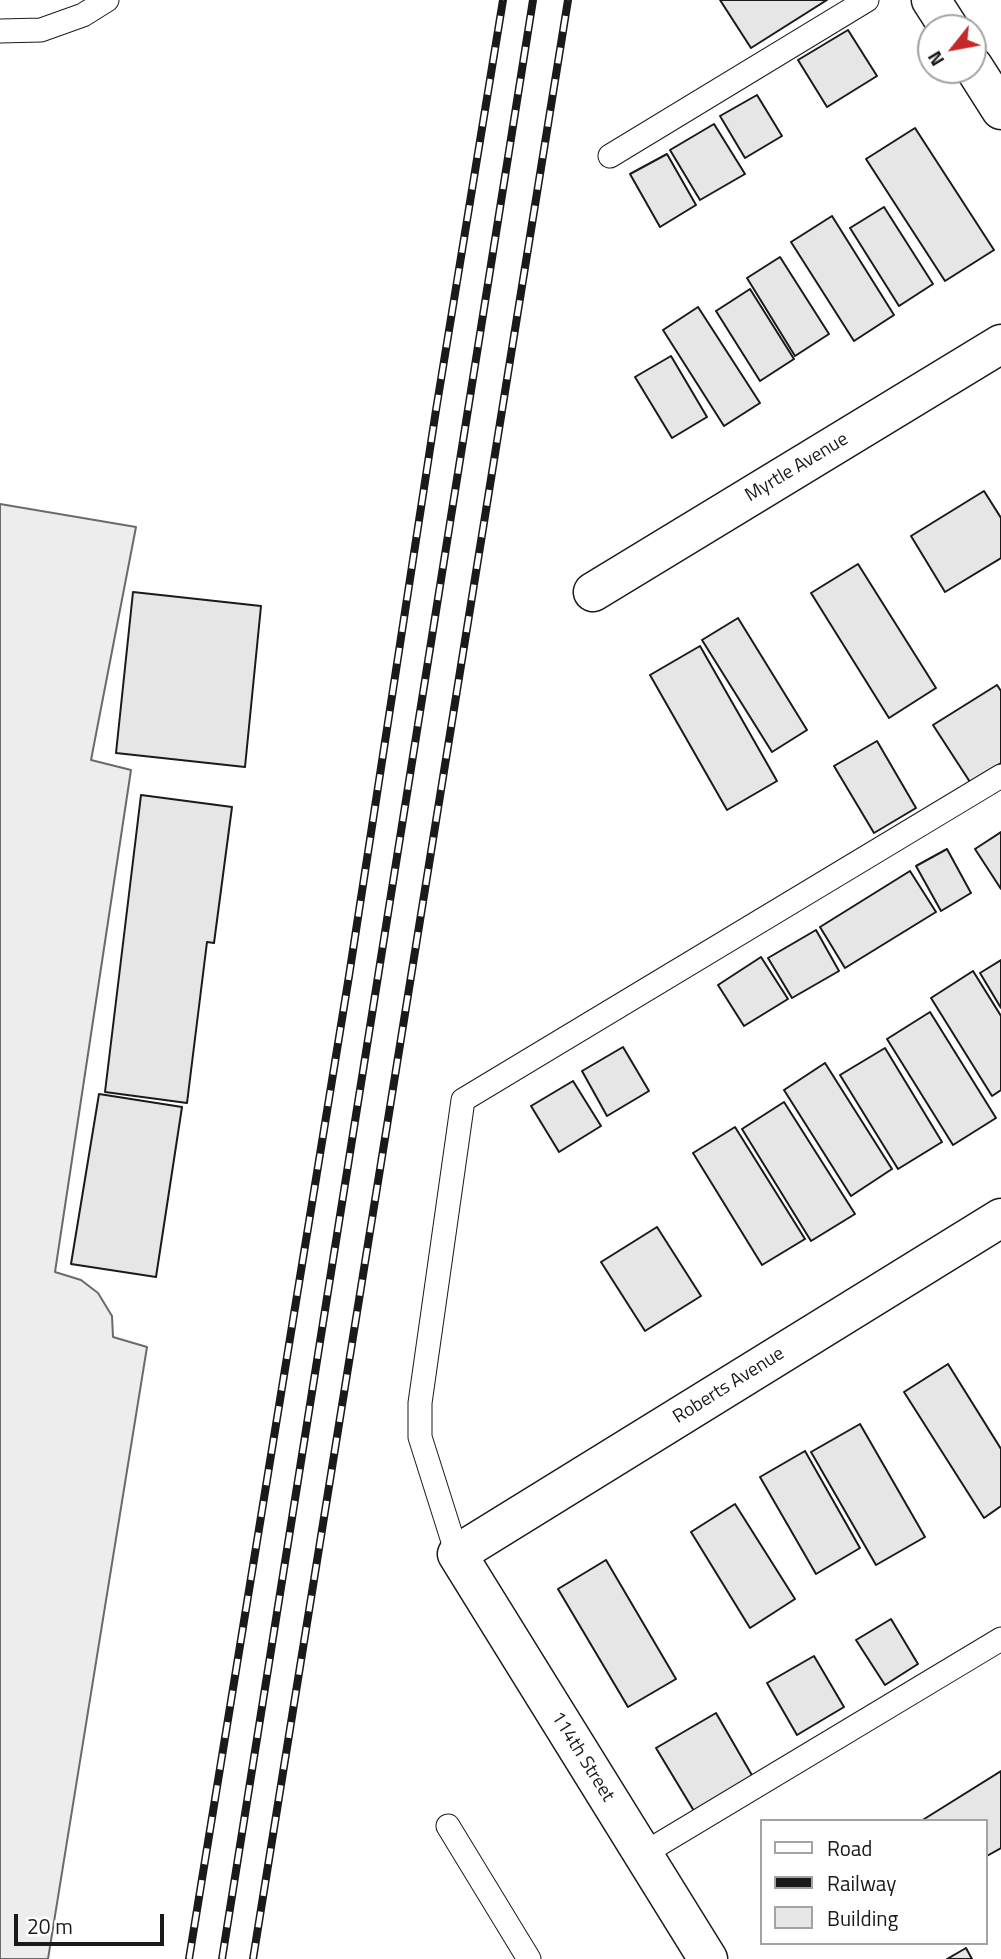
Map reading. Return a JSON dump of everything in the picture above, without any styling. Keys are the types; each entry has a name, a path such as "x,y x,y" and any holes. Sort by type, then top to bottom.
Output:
{"street":[{"path":"984,84 1001,110"},
{"name":"Myrtle Avenue","path":"593,592 1001,344"},
{"name":"Roberts Avenue","path":"457,1554 1001,1218"},
{"name":"114th Street","path":"457,1554 708,1959"}],"lane":[{"path":"0,31 41,30 83,15 107,0"},
{"path":"610,156 867,0"},
{"path":"457,1554 420,1437 420,1403 463,1100 1001,776"},
{"path":"643,1854 1001,1639"},
{"path":"448,1826 529,1959"}],"shaded area":[{"path":"0,504 136,527 91,760 131,770 55,1272 81,1280 98,1293 112,1316 113,1337 147,1347 48,1959 0,1959"}],"building":[{"path":"720,0 827,0 751,48"},
{"path":"848,30 877,76 827,107 798,60"},
{"path":"757,95 782,136 745,158 720,116"},
{"path":"714,124 745,174 700,200 670,150"},
{"path":"915,128 994,250 945,281 866,159"},
{"path":"667,154 696,205 660,227 630,174"},
{"path":"884,207 933,284 899,306 850,228"},
{"path":"832,216 894,315 854,341 791,242"},
{"path":"780,257 829,334 795,356 747,278"},
{"path":"750,289 794,359 760,381 716,311"},
{"path":"698,307 760,403 724,426 663,330"},
{"path":"671,356 707,417 672,438 635,377"},
{"path":"984,491 1001,518 1001,558 945,592 911,536"},
{"path":"858,564 936,688 889,718 811,593"},
{"path":"133,592 261,606 245,767 116,753"},
{"path":"738,618 807,730 772,752 702,640"},
{"path":"700,646 777,781 727,810 650,675"},
{"path":"997,685 1001,691 1001,763 970,782 933,725"},
{"path":"877,741 916,808 874,833 834,766"},
{"path":"141,795 232,807 214,943 207,942 187,1103 105,1092"},
{"path":"1001,832 1001,889 975,849"},
{"path":"947,849 971,893 941,911 916,866"},
{"path":"910,871 936,912 845,968 820,927"},
{"path":"816,930 839,971 792,998 768,958"},
{"path":"761,957 788,999 744,1026 718,985"},
{"path":"1001,960 1001,1008 980,973"},
{"path":"973,971 1001,1016 1001,1090 992,1096 931,998"},
{"path":"930,1012 996,1118 953,1145 887,1039"},
{"path":"623,1047 649,1091 607,1116 582,1071"},
{"path":"885,1048 942,1142 898,1169 840,1075"},
{"path":"825,1063 892,1169 851,1196 784,1090"},
{"path":"573,1081 601,1126 559,1152 531,1106"},
{"path":"99,1094 182,1107 156,1277 71,1264"},
{"path":"784,1102 855,1214 811,1241 742,1129"},
{"path":"735,1127 805,1239 762,1265 693,1153"},
{"path":"657,1227 701,1296 645,1331 601,1262"},
{"path":"948,1364 1001,1449 1001,1506 984,1518 904,1392"},
{"path":"860,1424 925,1537 876,1565 811,1452"},
{"path":"805,1451 860,1548 816,1574 760,1477"},
{"path":"735,1504 795,1599 750,1628 691,1532"},
{"path":"606,1560 676,1679 628,1707 558,1589"},
{"path":"891,1619 918,1664 885,1685 856,1640"},
{"path":"814,1656 844,1707 797,1735 767,1683"},
{"path":"716,1713 753,1777 694,1811 656,1748"},
{"path":"1001,1771 1001,1848 987,1856 987,1819 924,1819"},
{"path":"966,1948 972,1959 947,1959"}],"railway":[{"path":"189,1959 349,976 436,410 503,0"},
{"path":"222,1959 533,0"},
{"path":"253,1959 568,0"}]}
